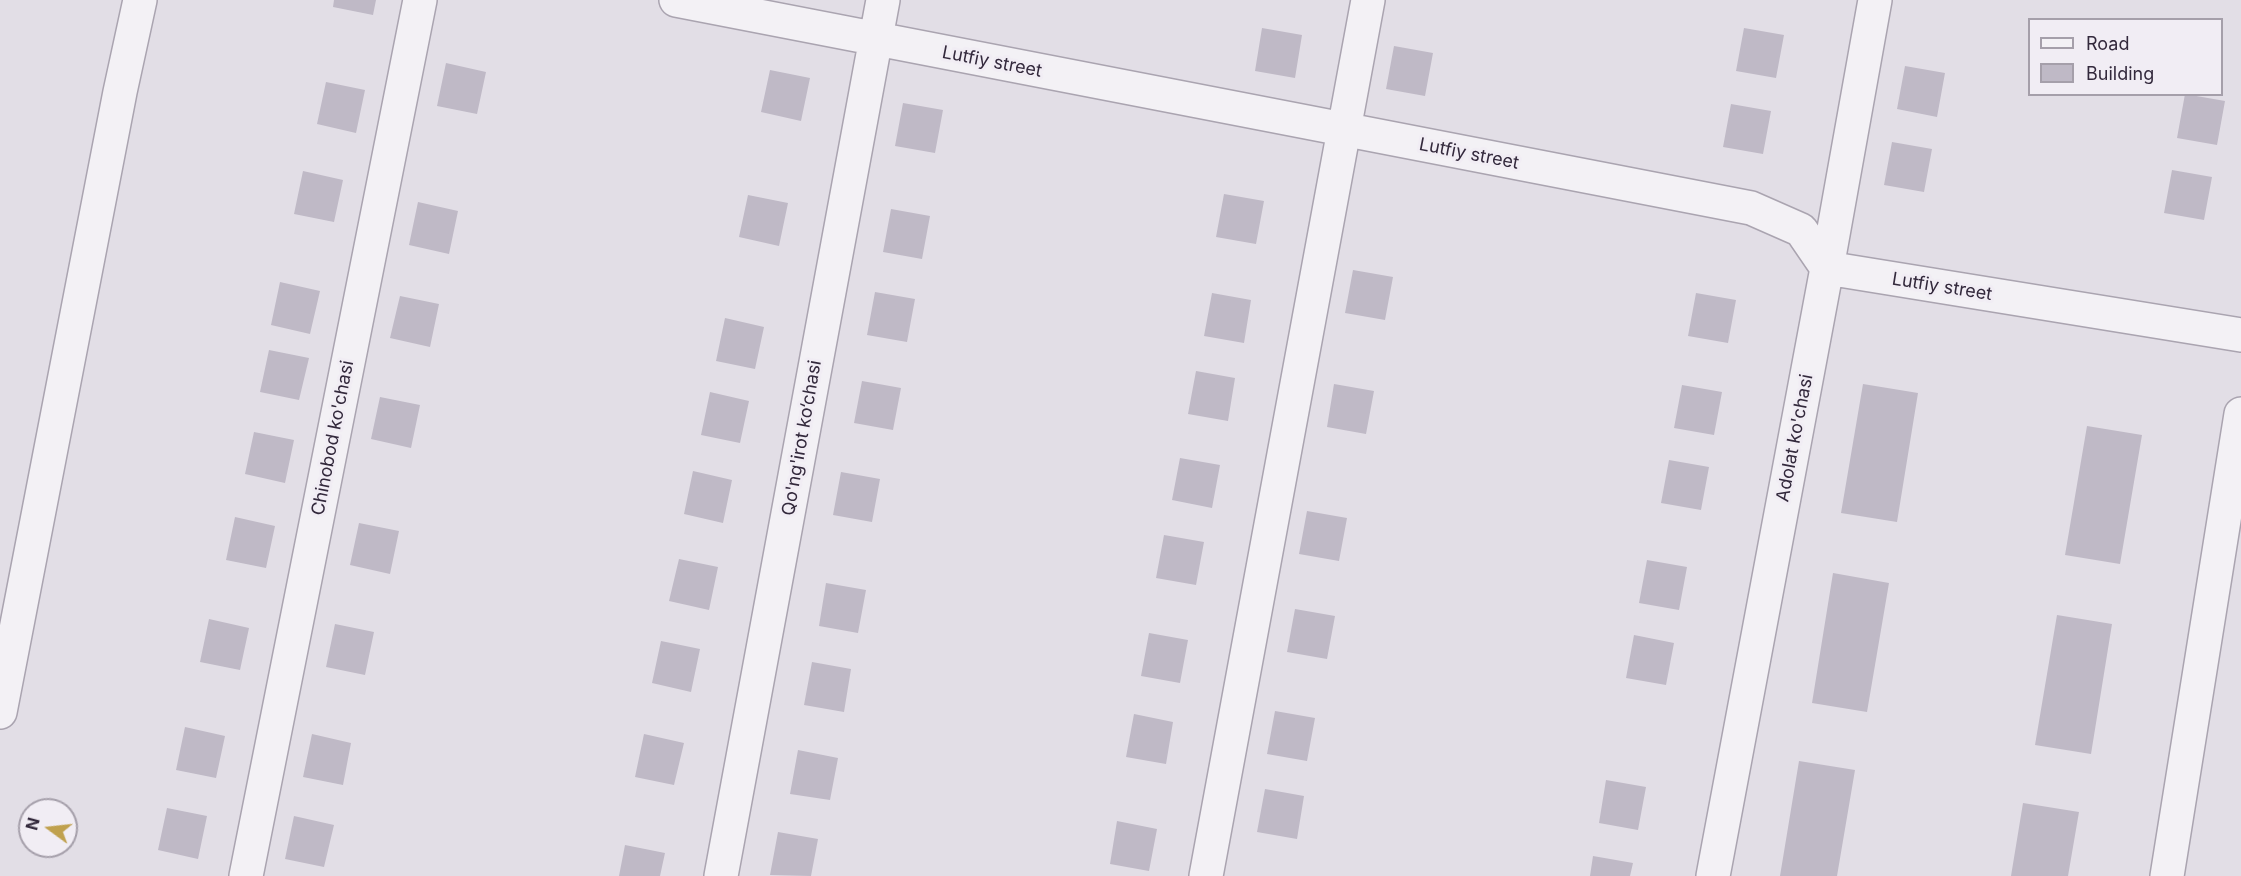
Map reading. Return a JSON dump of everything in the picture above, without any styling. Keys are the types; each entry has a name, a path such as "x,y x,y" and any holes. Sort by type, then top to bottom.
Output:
{"street":[{"path":"0,712 120,92 140,0"},
{"name":"Chinobod ko'chasi","path":"246,876 420,0"},
{"name":"Lutfiy street","path":"676,0 1751,208 1801,230 1827,268 2241,335"},
{"name":"Qo'ng'irot ko‘chasi","path":"721,876 882,0"},
{"path":"1206,876 1368,0"},
{"name":"Adolat ko'chasi","path":"1713,876 1875,0"},
{"path":"2167,876 2241,414"}],"building":[{"path":"334,0 376,0 373,15 333,7"},
{"path":"1262,28 1302,35 1295,78 1255,71"},
{"path":"1744,28 1784,35 1776,78 1736,71"},
{"path":"1394,46 1433,53 1425,96 1386,89"},
{"path":"446,63 486,72 477,114 437,106"},
{"path":"1905,66 1945,73 1937,117 1897,109"},
{"path":"770,70 810,78 801,121 761,112"},
{"path":"326,82 365,90 356,133 317,124"},
{"path":"2185,96 2225,101 2217,145 2177,138"},
{"path":"903,103 943,110 935,153 895,146"},
{"path":"1731,104 1771,111 1763,154 1723,147"},
{"path":"1892,142 1932,149 1924,192 1884,185"},
{"path":"2172,170 2212,177 2204,220 2164,213"},
{"path":"303,171 343,180 334,222 294,214"},
{"path":"1224,194 1264,201 1256,244 1216,237"},
{"path":"748,195 788,203 779,246 739,237"},
{"path":"418,202 458,211 449,254 409,245"},
{"path":"891,209 930,216 922,259 883,252"},
{"path":"1353,270 1393,277 1385,320 1345,313"},
{"path":"280,282 320,291 310,334 271,325"},
{"path":"875,292 915,299 907,342 867,335"},
{"path":"1212,293 1251,300 1244,343 1204,336"},
{"path":"1696,293 1736,300 1728,343 1688,336"},
{"path":"400,296 439,304 430,347 390,338"},
{"path":"725,318 764,327 755,369 716,361"},
{"path":"269,350 309,358 299,400 260,392"},
{"path":"1196,371 1235,378 1228,421 1188,414"},
{"path":"862,381 901,388 893,430 854,423"},
{"path":"1334,384 1374,391 1366,434 1327,427"},
{"path":"1863,384 1918,393 1897,522 1841,513"},
{"path":"1682,385 1722,392 1714,435 1674,428"},
{"path":"710,392 749,401 740,443 701,435"},
{"path":"380,397 420,405 411,448 371,439"},
{"path":"2087,426 2142,435 2120,564 2065,555"},
{"path":"254,432 294,440 285,483 245,474"},
{"path":"1180,458 1220,465 1212,508 1172,500"},
{"path":"1669,460 1709,467 1701,510 1661,503"},
{"path":"693,471 732,480 723,523 684,514"},
{"path":"841,472 880,479 872,522 833,515"},
{"path":"1307,511 1347,518 1339,561 1299,554"},
{"path":"235,517 275,526 266,568 226,560"},
{"path":"359,523 399,531 390,574 350,565"},
{"path":"1164,535 1204,542 1196,585 1156,578"},
{"path":"679,559 718,567 709,610 669,601"},
{"path":"1647,560 1687,567 1679,610 1639,603"},
{"path":"1833,573 1889,583 1867,712 1812,703"},
{"path":"826,583 866,590 858,633 819,626"},
{"path":"1295,609 1335,616 1327,659 1287,652"},
{"path":"2057,615 2112,624 2091,754 2035,745"},
{"path":"209,619 249,628 240,670 200,662"},
{"path":"335,624 374,632 365,675 326,667"},
{"path":"1149,633 1188,640 1180,683 1141,676"},
{"path":"1634,635 1674,643 1666,685 1626,678"},
{"path":"661,641 700,649 691,692 652,683"},
{"path":"812,662 851,669 844,712 804,705"},
{"path":"1275,711 1315,718 1307,761 1267,754"},
{"path":"1134,714 1173,722 1166,764 1126,757"},
{"path":"185,727 225,736 216,778 176,770"},
{"path":"312,734 351,743 343,785 303,777"},
{"path":"644,734 684,743 674,785 635,777"},
{"path":"798,750 838,758 830,800 790,794"},
{"path":"1799,761 1855,770 1837,876 1780,876"},
{"path":"1606,780 1646,787 1638,830 1599,823"},
{"path":"1265,789 1304,796 1297,839 1257,832"},
{"path":"2023,803 2079,812 2068,876 2011,876"},
{"path":"167,808 207,816 198,859 158,850"},
{"path":"294,816 334,825 324,867 285,859"},
{"path":"1117,821 1157,829 1149,871 1110,864"},
{"path":"778,832 818,839 811,876 770,875"},
{"path":"625,845 665,853 660,876 619,876"},
{"path":"1593,856 1633,863 1630,876 1590,876"}]}
